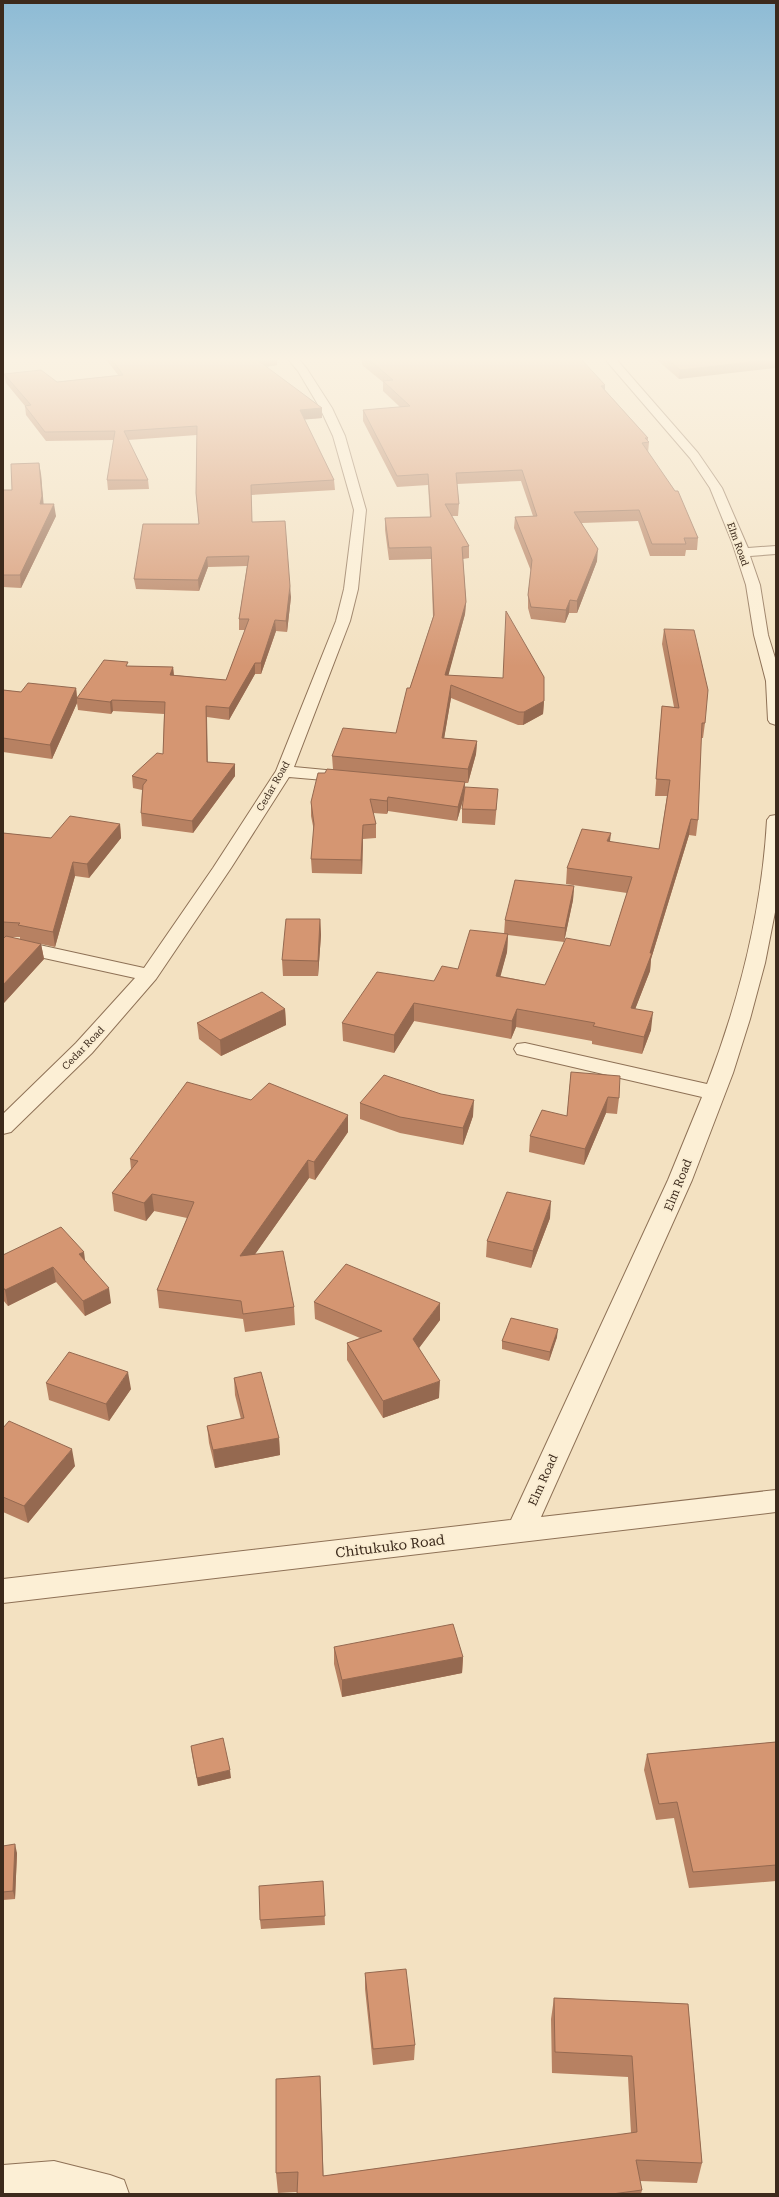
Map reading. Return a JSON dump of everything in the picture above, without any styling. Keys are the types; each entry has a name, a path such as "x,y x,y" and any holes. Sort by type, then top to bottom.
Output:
{"street":[{"name":"Cedar Road","path":"3,1127 84,1048 150,975 284,771 343,621 352,582 360,510 347,461"},
{"name":"Elm Road","path":"697,461 716,488 739,542 740,552 753,585 761,635 774,681 776,720"},
{"path":"740,552 776,550"},
{"path":"284,771 361,779"},
{"name":"Elm Road","path":"520,1532 587,1380 666,1215 729,1059 759,948 775,850 776,820"},
{"path":"3,943 150,975"},
{"path":"525,1049 715,1093"},
{"name":"Chitukuko Road","path":"3,1591 776,1501"},
{"path":"3,2184 54,2180 110,2194"}],"building":[{"path":"110,461 138,461 148,480 107,480"},
{"path":"196,461 325,461 334,480 251,485 252,522 285,521 290,586 286,621 275,620 261,663 255,663 229,708 206,706 207,762 235,764 192,821 141,813 143,785 147,780 132,776 157,753 163,754 165,702 112,700 110,702 77,698 104,660 128,662 126,666 173,667 170,675 226,680 249,619 239,619 249,556 207,557 198,580 134,579 143,524 199,524 196,493"},
{"path":"389,461 654,461 675,491 678,491 698,538 684,538 686,544 652,544 639,510 574,512 598,549 577,601 570,600 566,610 531,607 528,595 532,560 515,517 537,516 522,470 456,473 459,504 445,504 469,546 462,547 466,602 445,675 503,678 506,611 544,677 544,701 524,712 519,712 451,685 442,738 477,741 468,769 332,756 343,728 396,733 407,688 410,688 434,615 431,547 389,548 385,518 431,517 428,474 397,476"},
{"path":"39,463 42,496 40,504 54,504 20,575 3,575 3,490 12,490 11,464"},
{"path":"664,629 694,630 708,690 705,723 702,723 698,820 691,819 650,953 652,953 631,1008 653,1012 644,1037 593,1026 595,1023 517,1009 512,1021 414,1003 394,1035 342,1023 377,972 434,981 442,966 458,969 470,930 508,934 496,976 545,985 566,938 610,946 632,877 567,868 582,829 611,833 607,841 659,849 670,780 656,779 662,706 679,708"},
{"path":"28,683 76,688 50,745 3,738 3,690 21,692"},
{"path":"327,769 465,782 458,807 388,797 387,801 370,799 376,824 363,825 361,860 311,859 314,824 311,802 318,773 325,773"},
{"path":"465,787 498,789 496,810 462,809"},
{"path":"70,816 120,824 87,864 73,862 53,932 18,925 20,923 3,922 3,833 51,838"},
{"path":"515,880 574,886 565,928 505,920"},
{"path":"286,919 320,919 318,961 282,960"},
{"path":"6,936 41,944 3,985 3,939"},
{"path":"262,992 285,1009 220,1040 197,1023"},
{"path":"571,1072 620,1076 619,1098 608,1097 585,1149 530,1136 542,1110 567,1116"},
{"path":"384,1075 441,1094 474,1100 463,1128 400,1117 360,1103"},
{"path":"187,1082 251,1100 269,1083 348,1115 314,1162 308,1160 240,1256 283,1251 294,1307 243,1314 241,1301 157,1290 194,1202 152,1194 144,1203 112,1193 138,1161 130,1159"},
{"path":"507,1192 551,1201 533,1251 487,1241"},
{"path":"61,1227 84,1252 79,1254 109,1288 83,1301 53,1267 5,1290 3,1287 3,1255"},
{"path":"346,1264 440,1303 413,1339 440,1381 383,1401 347,1343 382,1331 314,1302"},
{"path":"511,1318 558,1329 550,1352 502,1341"},
{"path":"69,1352 128,1372 106,1404 46,1383"},
{"path":"261,1372 279,1438 213,1450 207,1426 244,1418 234,1378"},
{"path":"9,1421 72,1449 24,1506 3,1497 3,1428"},
{"path":"453,1624 463,1657 342,1680 334,1647"},
{"path":"223,1738 230,1770 197,1778 191,1746"},
{"path":"776,1742 776,1865 693,1872 677,1802 659,1804 647,1754"},
{"path":"15,1844 13,1891 3,1892 3,1846"},
{"path":"323,1881 325,1916 260,1920 259,1886"},
{"path":"406,1969 415,2045 373,2049 365,1973"},
{"path":"554,1998 688,2004 702,2163 636,2160 642,2190 612,2194 297,2194 298,2172 276,2173 276,2079 320,2076 323,2176 637,2132 632,2056 555,2052"}]}
